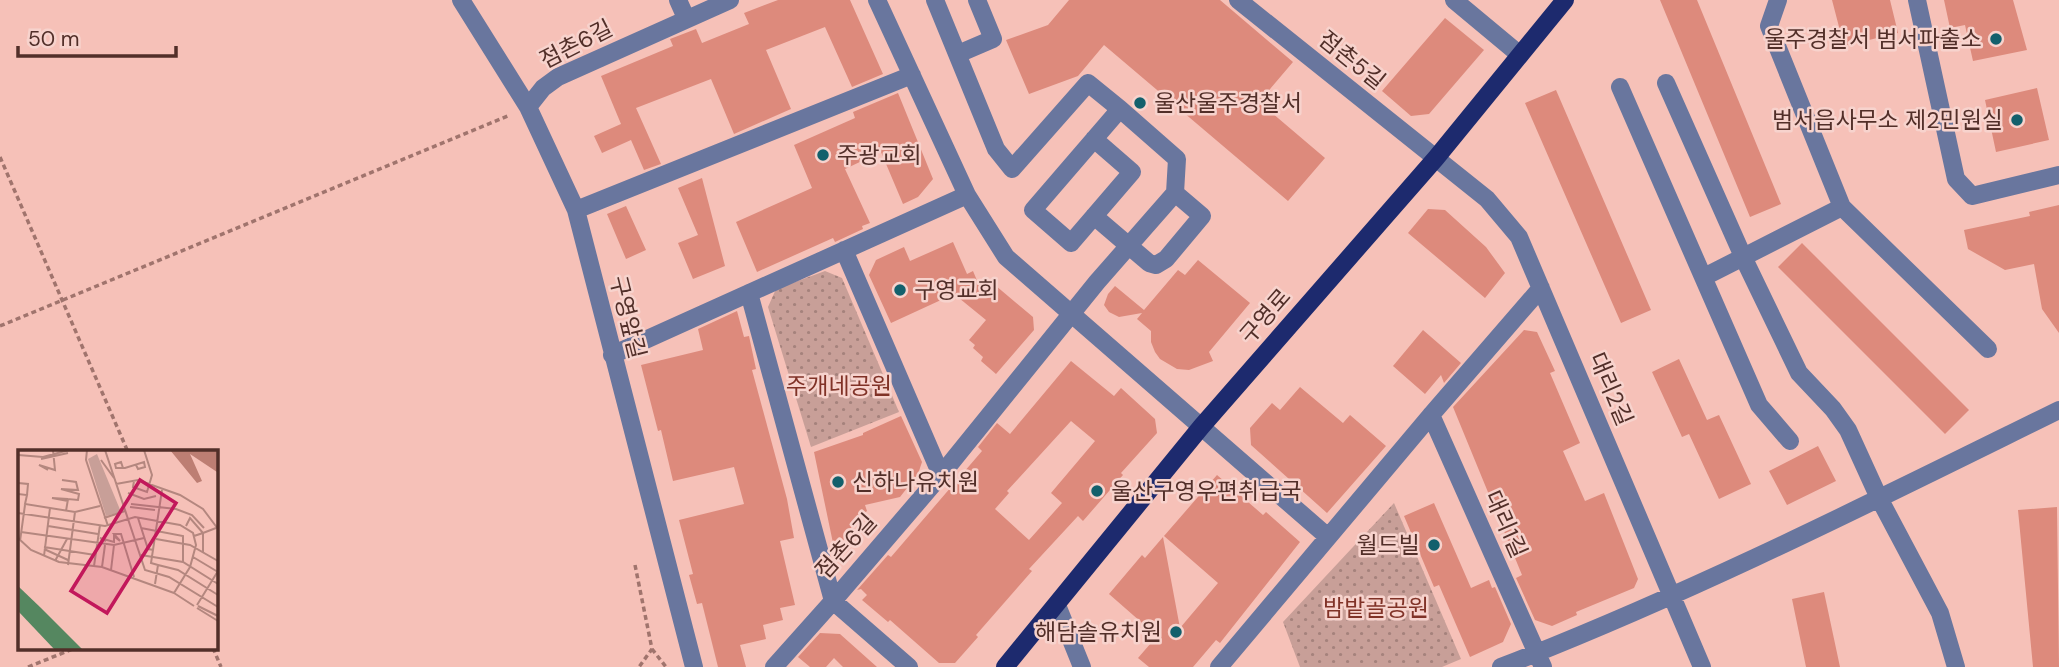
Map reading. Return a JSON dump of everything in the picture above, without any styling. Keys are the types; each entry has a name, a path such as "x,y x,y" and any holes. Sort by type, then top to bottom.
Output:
{"main road":[{"name":"구영로","path":"1004,667 1201,427 1436,158 1565,0"}],"street":[{"name":"구영앞길","path":"461,0 528,107 576,210 694,667"},
{"path":"678,0 686,18"},
{"name":"점촌6길","path":"528,107 543,88 558,77 730,0"},
{"path":"877,0 967,195 1006,257 1328,537"},
{"path":"935,0 996,149 1012,169 1088,83 1177,159 1175,192 1202,216 1166,259 1156,265 1149,263 1094,216"},
{"path":"958,54 993,39 977,0"},
{"name":"점촌5길","path":"1238,0 1436,158"},
{"path":"1454,0 1520,55"},
{"path":"1778,0 1769,26 1842,207 1988,349"},
{"path":"1917,0 1956,179 1972,196 2059,175"},
{"path":"576,210 912,75"},
{"path":"1666,83 1799,373 1833,408 1849,430 1879,498 1940,613 1956,667"},
{"path":"1620,87 1759,405 1790,441"},
{"path":"1094,139 1132,172 1071,243 1033,209 1120,108"},
{"name":"대리2길","path":"1436,158 1487,199 1519,237 1702,667"},
{"name":"점촌6길","path":"833,601 941,475 1128,244 1175,192"},
{"path":"612,355 967,195"},
{"path":"1704,277 1842,207"},
{"path":"844,250 941,475"},
{"path":"1219,667 1541,288"},
{"name":"점촌6길","path":"749,293 833,601"},
{"path":"1501,667 1540,660 1672,594 1879,498 2059,410"},
{"name":"대리1길","path":"1431,415 1540,660"},
{"path":"774,667 833,601 909,667"},
{"path":"1057,605 1082,667"}],"path":[{"path":"0,326 528,107"},
{"path":"0,157 127,450"},
{"path":"635,565 652,649 666,667"},
{"path":"639,667 652,649"},
{"path":"28,667 70,650"},
{"path":"214,650 221,667"}],"green space":[{"name":"주개네공원","path":"825,271 842,278 899,412 811,447 768,307 776,289"},
{"name":"밤밭골공원","path":"1394,503 1461,659 1442,667 1300,667 1283,622"}],"building":[{"path":"778,0 850,0 883,74 852,87 825,27 766,50 791,109 734,134 711,79 636,108 661,164 644,170 631,140 602,153 594,136 621,124 601,76 673,46 670,39 696,29 702,43 749,24 744,13"},
{"path":"1069,0 1220,0 1293,62 1259,102 1325,158 1288,201 1104,45 1078,76 1029,94 1006,40 1048,25"},
{"path":"1660,0 1697,0 1781,204 1750,217"},
{"path":"1832,0 1890,0 1898,33 1844,46"},
{"path":"1944,0 2013,0 2027,50 1973,61 1965,25 1950,28"},
{"path":"1445,18 1484,50 1429,114 1411,116 1382,91"},
{"name":"범서읍사무소 제2민원실","path":"2037,88 2049,140 1996,152 1985,100"},
{"path":"1556,90 1651,310 1621,323 1525,103"},
{"path":"898,93 933,179 918,197 903,204 881,152 845,169 870,223 835,242 833,238 757,272 736,222 812,188 794,145 855,118 853,112"},
{"path":"702,178 725,266 693,279 678,243 698,235 678,188"},
{"path":"2059,205 2059,333 2042,309 2034,264 2005,270 1968,249 1964,230 2030,216 2029,212"},
{"path":"626,206 646,250 626,259 607,214"},
{"path":"1428,209 1445,210 1486,247 1505,273 1485,298 1408,233"},
{"path":"953,242 967,274 973,271 981,290 989,280 1033,317 1034,330 996,374 981,361 983,357 969,340 986,320 954,294 891,323 869,275 876,260 904,247 910,261"},
{"path":"1802,243 1969,410 1945,434 1778,267"},
{"path":"1198,260 1250,303 1209,352 1213,361 1189,370 1177,369 1160,359 1155,352 1151,331 1137,319 1142,313 1119,317 1109,312 1104,305 1115,286 1144,310 1178,270 1185,275"},
{"path":"737,311 744,337 749,336 756,369 752,370 787,499 794,538 780,541 795,605 780,608 783,620 763,625 766,639 740,645 746,667 718,667 702,603 697,604 689,575 693,574 679,520 744,504 734,467 673,481 641,365 703,350 698,329"},
{"path":"1423,330 1461,363 1444,383 1441,375 1425,394 1393,366"},
{"path":"1524,330 1537,332 1555,371 1550,373 1580,443 1563,451 1585,501 1604,493 1638,579 1634,588 1576,612 1577,615 1552,626 1535,620 1516,578 1522,575 1453,407"},
{"path":"1679,359 1707,420 1719,415 1751,484 1719,499 1689,434 1682,437 1652,372"},
{"path":"1071,361 1114,396 1121,388 1155,419 1157,433 1083,521 1078,516 1029,569 1032,571 955,663 939,663 890,620 888,622 862,600 867,595 861,589 857,590 888,555 891,557 982,451 978,447 997,423 1010,434","holes":["1071,421 1095,441 1051,493 1062,503 1029,540 995,509 1009,493 1007,491"]},
{"path":"1300,387 1343,423 1350,415 1386,446 1327,513 1251,445 1250,428 1272,403 1280,410"},
{"path":"901,416 922,462 918,474 900,497 865,505 867,511 851,524 852,537 833,543 814,452 863,435"},
{"path":"1818,446 1836,481 1787,505 1769,471"},
{"path":"1217,475 1263,515 1266,512 1300,542 1220,643 1216,640 1193,667 1149,667 1138,658 1157,636 1109,594 1142,555 1145,558 1163,537 1180,628 1218,583 1164,536"},
{"path":"1434,503 1471,588 1489,580 1492,588 1495,587 1511,624 1503,642 1470,657 1439,585 1434,587 1404,516"},
{"path":"2057,507 2059,667 2033,667 2018,510"},
{"path":"1824,592 1840,667 1806,667 1792,599"},
{"path":"820,633 840,634 877,667 843,667 834,658 826,667 810,667 798,657"}],"place":[{"name":"울주경찰서 범서파출소","path":"1996,39"},
{"name":"울산울주경찰서","path":"1140,103"},
{"name":"범서읍사무소 제2민원실","path":"2017,120"},
{"name":"주광교회","path":"823,155"},
{"name":"구영교회","path":"900,290"},
{"name":"신하나유치원","path":"838,482"},
{"name":"울산구영우편취급국","path":"1097,491"},
{"name":"월드빌","path":"1434,545"},
{"name":"해담솔유치원","path":"1176,632"}]}
